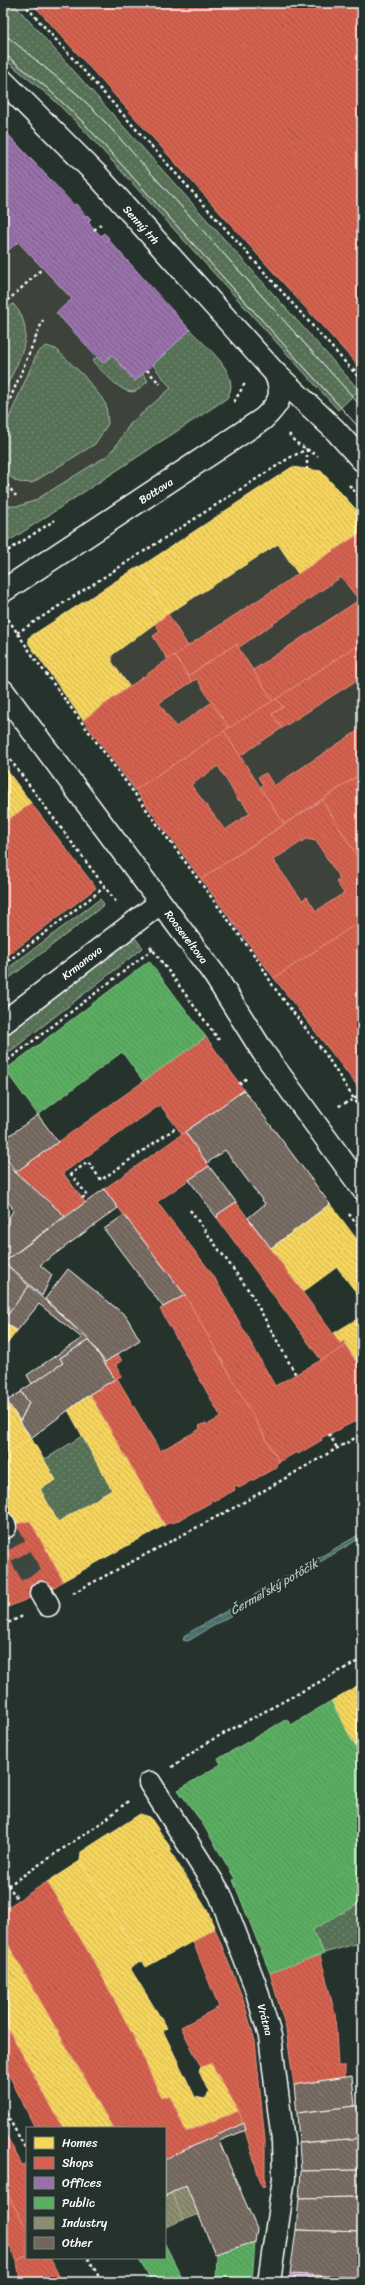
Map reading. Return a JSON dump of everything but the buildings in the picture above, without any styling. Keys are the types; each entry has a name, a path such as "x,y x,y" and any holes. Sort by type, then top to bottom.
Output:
{"street":[{"name":"Senný trh","path":"3,81 97,175 274,373 335,430 362,460"},
{"name":"Bottova","path":"3,591 263,419 280,398 280,384 274,373"},
{"name":"Rooseveltova","path":"3,691 214,974 263,1052 362,1188"},
{"name":"Krmanova","path":"3,1023 160,903"},
{"name":"Vrátna","path":"150,1783 220,1894 255,1985 270,2036 281,2126 284,2178 269,2282"}],"path":[{"path":"23,3 362,381"},
{"path":"94,230 102,223"},
{"path":"3,305 42,269"},
{"path":"3,416 43,320"},
{"path":"353,370 358,365"},
{"path":"147,370 160,384"},
{"path":"18,633 289,458 307,449 307,469"},
{"path":"3,480 16,496"},
{"path":"6,616 260,963 273,986 326,1054 362,1114"},
{"path":"3,750 224,1046"},
{"path":"3,965 105,887"},
{"path":"3,1064 153,949"},
{"path":"243,1071 252,1084"},
{"path":"239,1084 247,1078"},
{"path":"314,1123 327,1111 362,1094"},
{"path":"82,1198 87,1195 72,1174 88,1162 101,1180 177,1128"},
{"path":"190,1210 250,1292 296,1375"},
{"path":"348,1213 362,1231"},
{"path":"329,1434 337,1448"},
{"path":"3,1625 44,1599 237,1506 362,1434"},
{"path":"3,1889 104,1821 150,1783 208,1742 362,1659"},
{"path":"8,1885 18,1900"},
{"path":"3,2108 26,2149"},
{"path":"89,2259 102,2282"}],"shaded area":[{"path":"3,129 74,205 76,204 85,215 84,218 87,215 91,219 88,222 101,236 104,233 109,238 105,241 225,368 231,384 230,394 223,403 3,545"},
{"path":"292,467 321,471 362,516 362,1092 274,978 83,720 28,640 31,635 140,567"}],"green space":[{"path":"3,3 14,4 359,390 338,410 83,129 54,100 3,58"},
{"path":"13,304 21,315 25,326 25,337 19,360 3,394 3,313"},
{"path":"190,330 213,352 226,370 230,380 231,389 227,398 3,545 3,506 19,506 34,501 105,457 116,446 130,424 171,388 153,365"},
{"path":"46,346 56,349 83,375 101,397 106,405 108,424 95,444 32,483 18,482 3,472 3,432 37,353"},
{"path":"112,355 135,381 143,374 148,381 136,391 131,392 125,390 112,381 92,361 97,357 103,363"},
{"path":"100,899 104,904 99,909 3,983 3,972"},
{"path":"135,938 143,948 3,1057 3,1037 123,944"},
{"path":"82,1436 112,1490 58,1522 40,1489 56,1480 44,1460"},
{"path":"362,1902 362,1942 324,1953 312,1930"}],"water":[{"name":"Čermeľský potôčik","path":"362,1533 362,1537 188,1641 183,1640 185,1635"}],"tunnel":[{"path":"5,1527 41,1593"}],"tram line":[{"path":"3,33 76,93 95,111 362,407"},
{"path":"3,53 46,87 83,122 362,431"}]}
